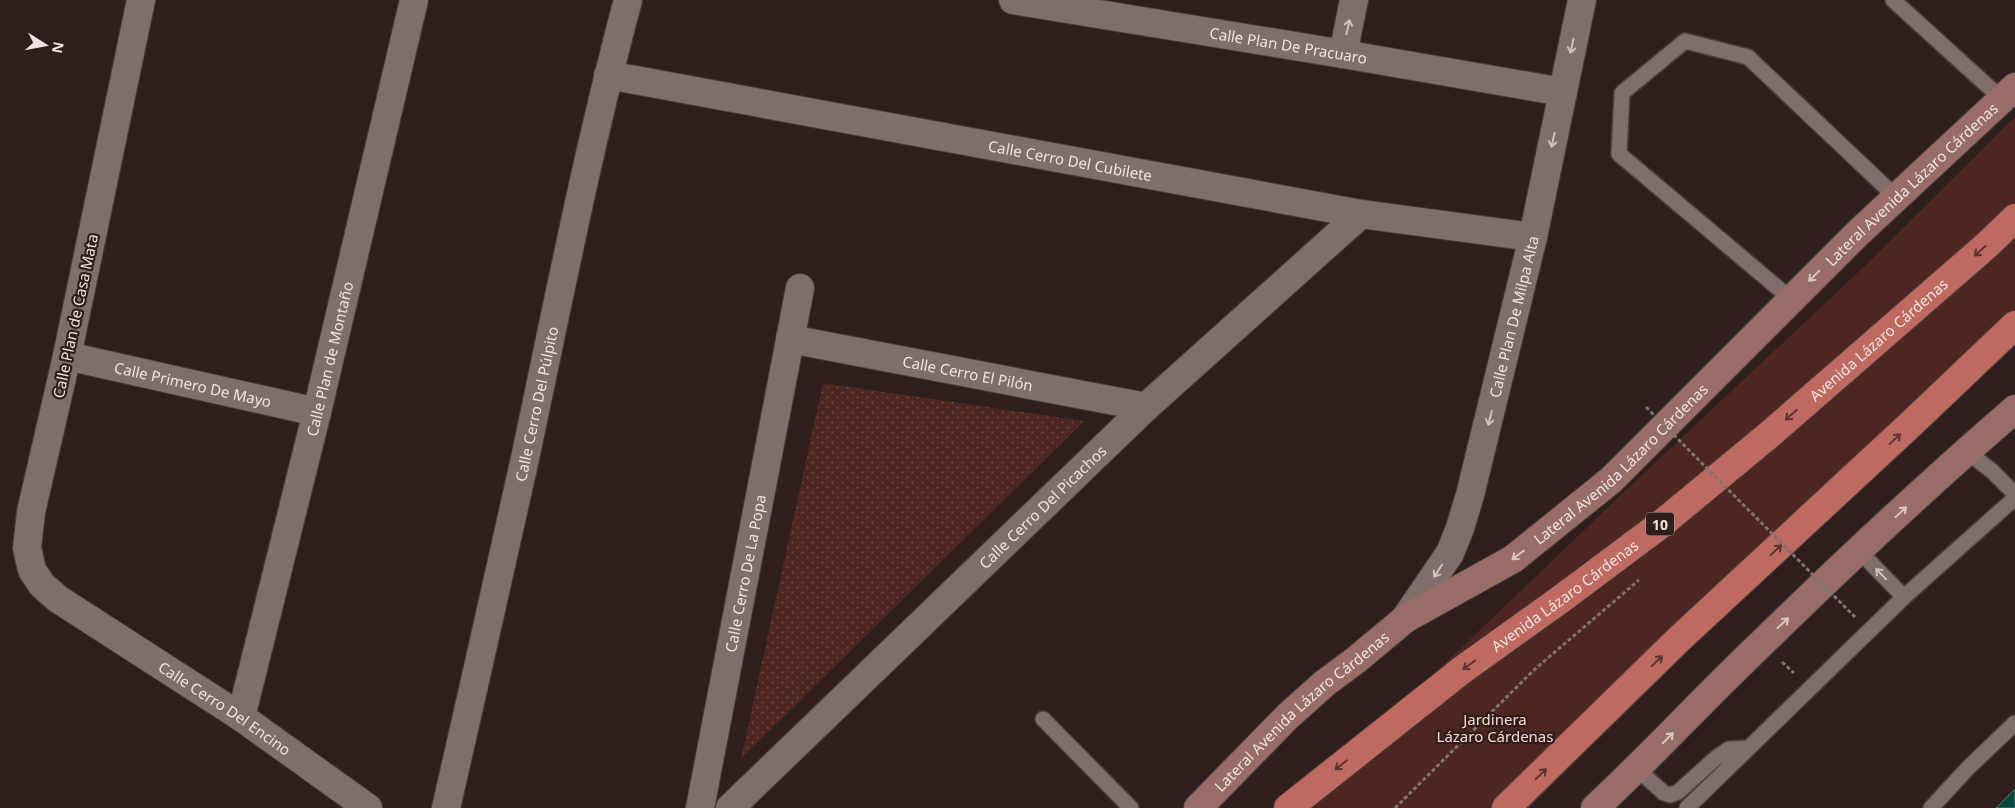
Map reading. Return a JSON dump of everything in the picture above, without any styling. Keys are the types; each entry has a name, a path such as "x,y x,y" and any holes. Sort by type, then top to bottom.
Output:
{"highway":[{"name":"Avenida Lázaro Cárdenas","path":"1288,808 1462,670 1561,599 1660,524 1770,434 1987,245 2015,218"},
{"path":"1506,808 1678,640 2015,325"}],"main road":[{"name":"Lateral Avenida Lázaro Cárdenas","path":"1198,808 1288,716 1325,682 1356,660 1405,619 1513,559 1611,480 1896,197 2008,93"},
{"path":"1595,808 1761,644 1859,551 1966,451 2015,410"}],"street":[{"name":"Calle Plan de Casa Mata","path":"78,612 58,600 42,585 32,570 26,548 31,512 67,356 141,0"},
{"name":"Calle Plan de Montaño","path":"241,716 317,412 414,0"},
{"name":"Calle Cerro Del Púlpito","path":"446,808 523,464 572,228 608,75 628,0"},
{"name":"Calle Plan De Pracuaro","path":"1013,0 1117,9 1343,54 1563,92"},
{"path":"1343,54 1354,0"},
{"name":"Calle Plan De Milpa Alta","path":"1405,619 1450,553 1460,528 1486,432 1533,237 1582,0"},
{"name":"Calle Cerro Del Cubilete","path":"608,75 1362,214 1533,237"},
{"name":"Calle Cerro Del Picachos","path":"730,808 1146,407 1362,214"},
{"name":"Calle Cerro De La Popa","path":"700,808 800,288"},
{"name":"Calle Cerro El Pilón","path":"790,339 1146,407"},
{"name":"Calle Primero De Mayo","path":"67,356 317,412"},
{"name":"Calle Cerro Del Encino","path":"78,612 241,716 368,808"}],"lane":[{"path":"1893,0 2008,93"},
{"path":"1792,299 1619,154 1622,93 1685,41 1748,57 1896,197"},
{"path":"1966,451 1992,471 2015,494"},
{"path":"1687,808 1904,597 2015,498"},
{"path":"1859,551 1904,597"},
{"path":"1043,719 1131,808"},
{"path":"1931,808 1968,768 2015,723"},
{"path":"1637,768 1664,793 1670,795 1678,792 1729,749 1749,748"}],"path":[{"path":"1646,407 1857,620"}],"green space":[{"name":"Jardinera Lázaro Cárdenas","path":"2015,117 2015,317 1696,643 1529,808 1291,808 1337,767 1626,490 1868,263"},
{"path":"823,383 1084,421 741,759"}],"building":[{"path":"2015,789 2015,808 1996,808"}]}
